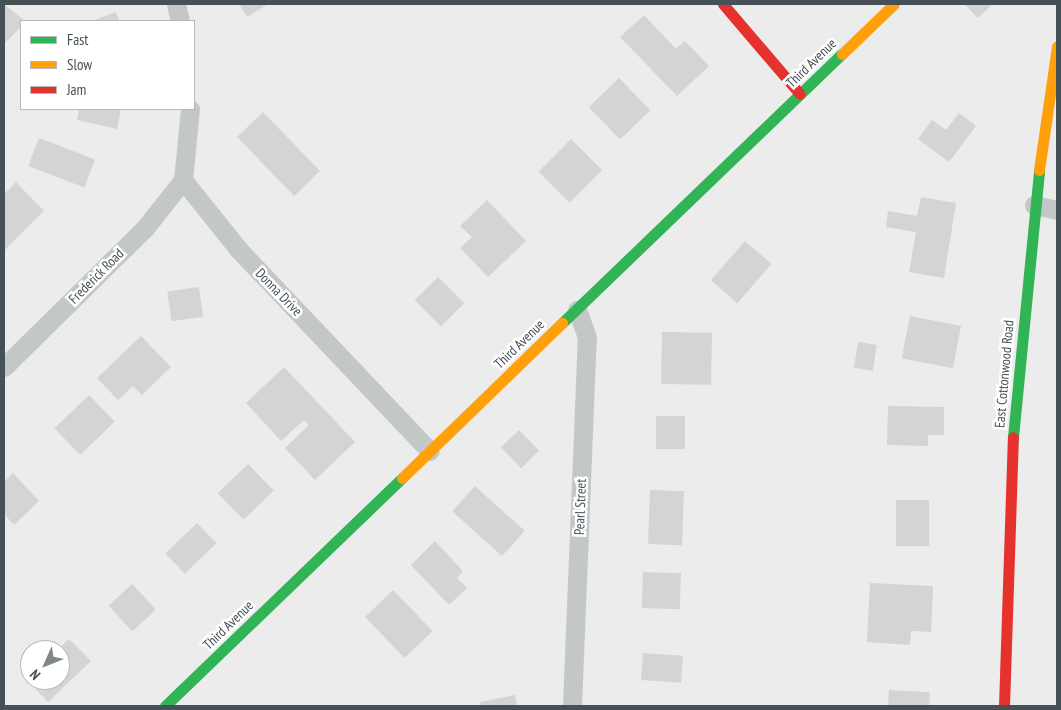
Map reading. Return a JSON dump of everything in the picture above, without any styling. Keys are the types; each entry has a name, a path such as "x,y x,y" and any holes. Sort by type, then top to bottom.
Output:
{"street":[{"path":"176,4 180,20"},
{"path":"723,4 800,94"},
{"name":"Third Avenue","path":"165,706 894,4"},
{"name":"East Cottonwood Road","path":"1004,706 1010,488 1034,205 1057,46"},
{"path":"183,180 190,110"},
{"name":"Frederick Road","path":"4,367 145,228 183,180"},
{"name":"Donna Drive","path":"183,180 239,250 430,451"},
{"path":"1034,205 1057,210"},
{"name":"Pearl Street","path":"572,706 586,337 577,310"}],"building":[{"path":"4,4 24,20 20,20 20,28 4,44"},
{"path":"239,4 268,4 247,17"},
{"path":"964,4 993,4 978,18"},
{"path":"116,12 119,20 95,20"},
{"path":"644,15 676,49 685,41 709,66 677,96 620,37"},
{"path":"619,78 650,110 620,140 589,107"},
{"path":"79,110 121,110 117,129 77,120"},
{"path":"263,112 320,171 294,196 237,137"},
{"path":"959,113 976,126 949,162 918,139 932,120 946,130"},
{"path":"39,138 95,160 84,188 28,166"},
{"path":"571,139 602,170 570,203 538,172"},
{"path":"16,182 44,211 4,251 4,194"},
{"path":"921,197 956,203 944,278 909,272 916,232 886,227 888,211 917,216"},
{"path":"487,200 526,241 488,277 460,248 472,237 460,226"},
{"path":"745,241 771,264 737,303 711,280"},
{"path":"438,277 464,303 441,326 415,300"},
{"path":"199,287 203,317 171,321 167,291"},
{"path":"910,316 961,326 953,368 902,358"},
{"path":"662,332 712,333 711,385 661,384"},
{"path":"141,336 171,367 142,395 133,386 118,400 97,378"},
{"path":"858,342 877,345 873,371 854,368"},
{"path":"284,367 355,442 315,480 285,448 309,425 304,420 281,441 246,403"},
{"path":"89,395 115,422 80,455 54,428"},
{"path":"888,406 944,407 944,435 928,435 928,446 887,445"},
{"path":"656,416 685,416 685,449 656,449"},
{"path":"519,430 539,451 521,468 501,447"},
{"path":"248,464 274,491 243,520 218,493"},
{"path":"13,473 39,501 14,525 4,514 4,482"},
{"path":"475,486 525,531 502,556 452,511"},
{"path":"650,490 684,491 682,545 648,544"},
{"path":"896,500 929,500 929,546 896,546"},
{"path":"197,523 216,543 185,574 165,554"},
{"path":"435,541 463,571 457,578 467,588 449,605 411,565"},
{"path":"643,572 681,573 680,609 642,608"},
{"path":"870,583 933,586 931,632 911,631 910,645 867,642"},
{"path":"132,584 156,610 132,631 109,606"},
{"path":"393,590 433,631 405,658 365,617"},
{"path":"70,640 91,661 70,681"},
{"path":"643,653 683,656 681,683 641,680"},
{"path":"37,690 61,690 48,702"},
{"path":"889,690 930,692 929,706 888,706"},
{"path":"515,695 517,706 481,706 480,702"}],"traffic: fast":[{"path":"562,323 842,54"},
{"path":"1013,437 1039,170"},
{"path":"165,706 402,478"}],"traffic: slow":[{"path":"842,54 894,4"},
{"path":"1039,170 1057,46"},
{"path":"402,478 562,323"}],"traffic: jam":[{"path":"723,4 800,94"},
{"path":"1004,706 1013,437"}]}
